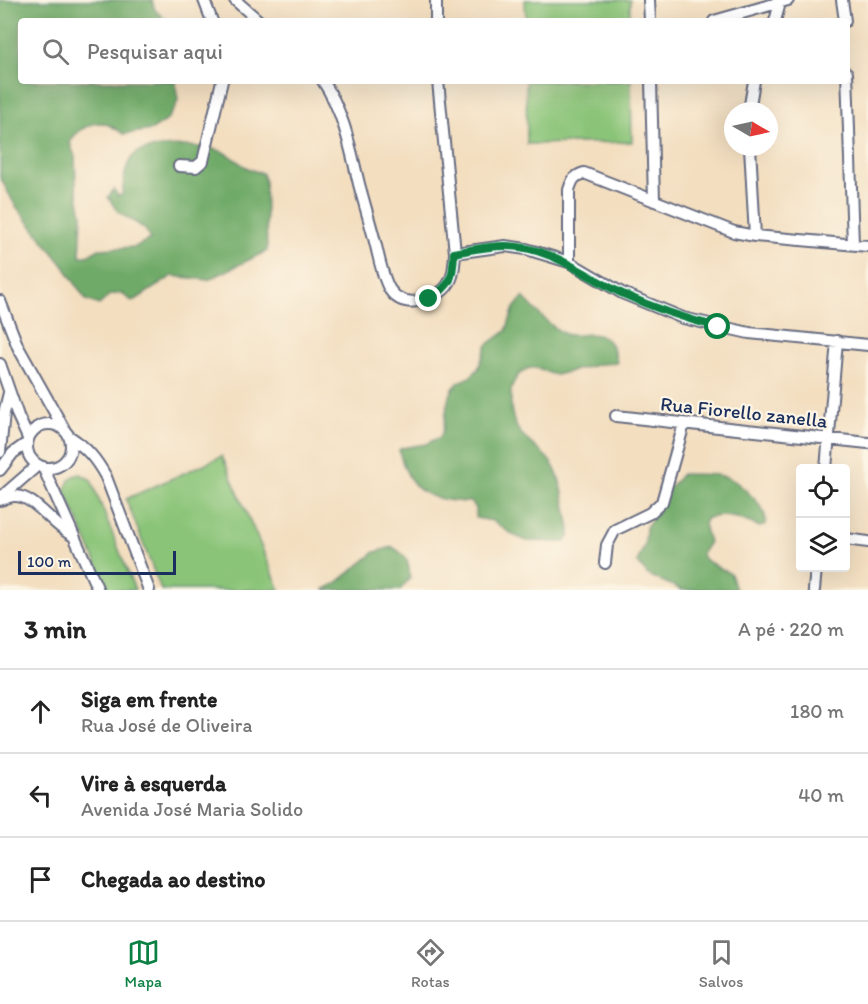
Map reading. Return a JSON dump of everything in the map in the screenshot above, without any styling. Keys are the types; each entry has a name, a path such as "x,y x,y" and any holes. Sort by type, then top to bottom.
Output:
{"street":[{"path":"204,0 211,18"},
{"path":"235,0 256,18"},
{"path":"436,0 436,18"},
{"path":"649,0 650,18"},
{"path":"842,0 845,18"},
{"path":"724,18 784,1"},
{"path":"776,18 784,1"},
{"path":"179,166 196,167 203,161 221,84"},
{"path":"325,84 347,129 378,251 391,291 401,299 414,303 429,299 445,290 452,280 454,253 438,84"},
{"path":"651,84 654,201"},
{"path":"750,102 754,84"},
{"path":"847,84 853,244"},
{"path":"751,156 755,236"},
{"path":"569,262 569,190 572,180 584,173 715,226 755,236 868,246"},
{"path":"454,253 505,246 526,249 569,262 622,293 683,318 749,333 868,345"},
{"path":"0,301 18,347 67,433 71,452 65,462 53,468 41,466 0,499"},
{"path":"827,464 837,341"},
{"path":"0,364 28,440 28,453 41,466 98,590"},
{"path":"0,452 4,413 9,392"},
{"name":"Rua Fiorello zanella","path":"616,416 868,443"},
{"path":"0,470 37,427 46,423 53,424 86,448 96,459 106,477 149,590"},
{"path":"605,563 609,539 615,530 650,513 662,502 684,424"},
{"path":"0,499 14,496 25,498 35,504 64,532 74,536"},
{"path":"850,540 868,542"},
{"path":"814,590 816,572"}],"green space":[{"path":"0,0 152,0 155,10 164,18 18,18 18,84 175,84 178,100 175,108 166,121 152,130 124,134 108,125 97,123 83,128 72,139 70,143 75,157 76,185 82,215 80,256 87,256 99,249 135,247 150,239 145,229 121,214 108,197 114,189 118,196 122,195 126,169 134,155 151,148 178,146 217,150 250,169 262,173 265,181 267,251 208,280 172,276 134,301 121,293 110,295 99,305 86,300 63,265 15,205 0,177"},
{"path":"525,0 630,0 630,18 526,18"},
{"path":"526,84 631,84 632,142 527,144"},
{"path":"523,297 548,322 565,334 595,334 606,338 612,347 617,363 600,364 556,375 537,368 530,368 519,374 512,388 511,410 518,429 550,461 560,481 570,529 569,537 564,542 527,541 513,535 493,521 476,518 476,508 471,502 444,500 423,492 409,477 399,450 426,444 440,437 448,400 453,389 478,369 487,345 506,331 514,308"},
{"path":"222,456 280,590 161,590 126,499"},
{"path":"81,474 91,480 135,590 108,590 66,493 69,480"},
{"path":"682,474 725,476 748,492 763,510 765,525 760,527 740,519 721,516 707,518 704,524 709,542 701,554 705,560 731,574 736,590 682,590 648,575 637,562 645,544 646,527 656,514 665,493"},
{"path":"392,547 404,556 409,568 410,578 400,590 323,590 335,584 375,552"}],"route":[{"path":"429,299 445,290 452,280 454,253 505,246 526,249 569,262 622,293 683,318 718,327"}]}
